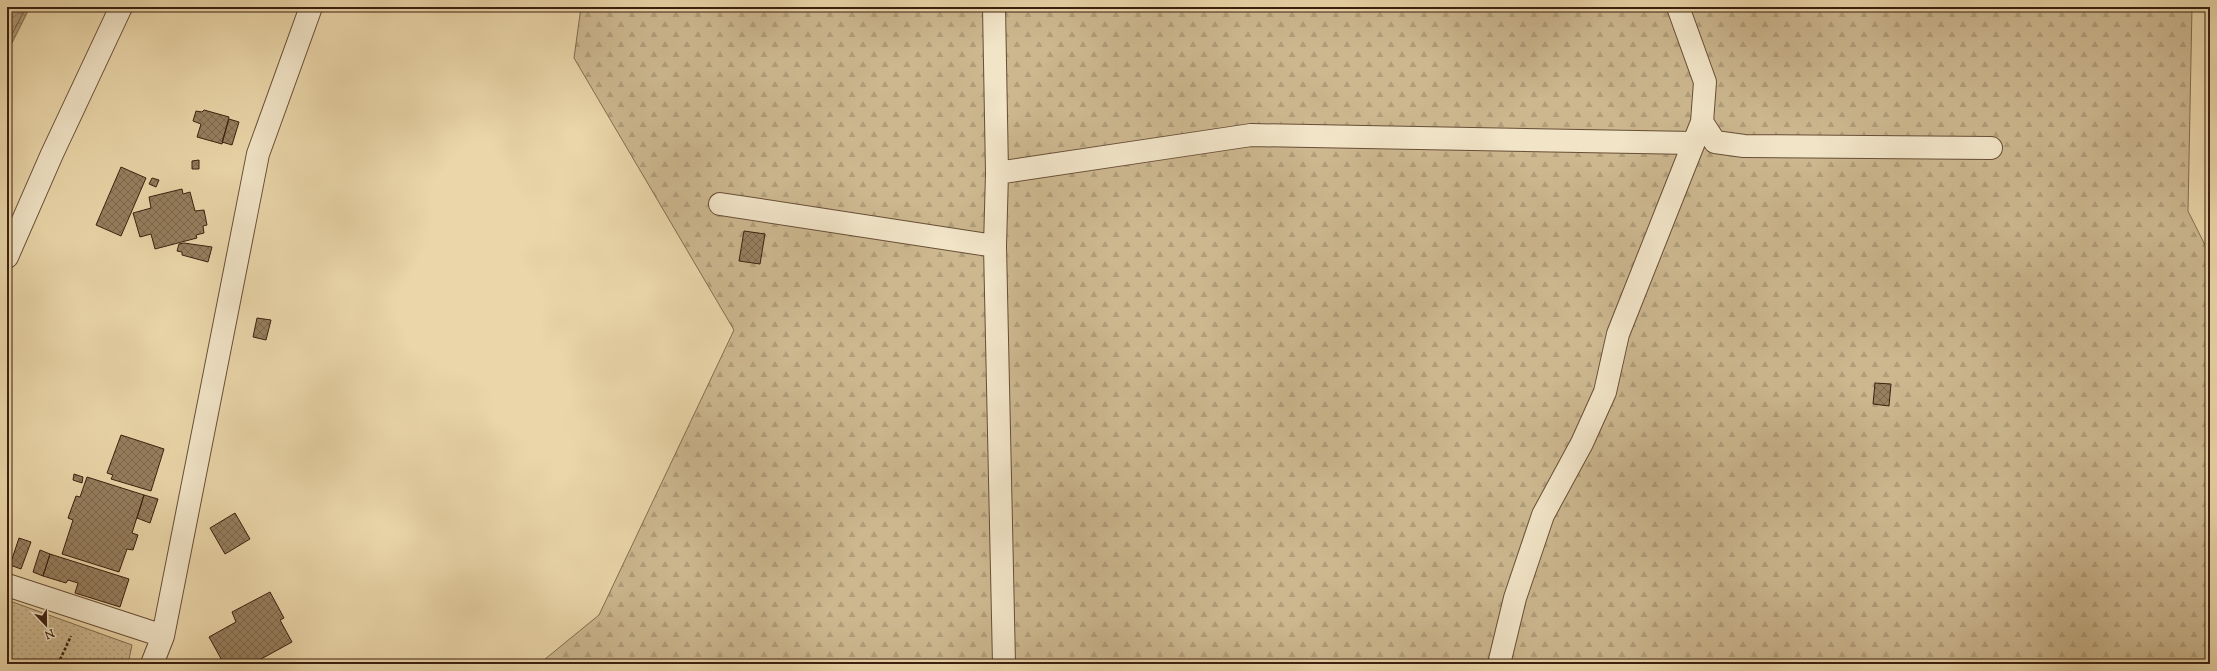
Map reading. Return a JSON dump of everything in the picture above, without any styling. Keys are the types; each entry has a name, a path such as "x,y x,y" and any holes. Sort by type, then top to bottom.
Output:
{"street":[{"path":"7,257 52,154 121,7"},
{"path":"152,664 163,636 258,154 311,7"},
{"path":"994,7 997,173 995,246 1004,664"},
{"path":"1499,664 1515,598 1543,515 1582,443 1605,392 1618,334 1702,122 1705,82 1678,7"},
{"path":"1702,122 1715,142 1744,146 1990,148"},
{"path":"997,173 1251,134 1694,143"},
{"path":"720,204 995,246"},
{"path":"7,584 163,636"}],"green space":[{"path":"581,7 2192,7 2188,211 2210,255 2210,664 539,664 599,615 734,330 574,58"},
{"path":"7,600 132,645 128,664 7,664"}],"water":[{"path":"7,7 30,7 7,53"}],"building":[{"path":"204,110 229,117 222,144 197,137 201,124 193,121 196,111 202,112"},
{"path":"229,119 239,122 232,145 222,142"},
{"path":"199,160 199,169 192,169 192,161"},
{"path":"121,167 146,178 121,236 96,225"},
{"path":"152,178 159,180 156,187 149,184"},
{"path":"182,189 183,194 190,192 195,211 204,210 207,225 203,226 204,233 196,235 197,238 155,249 151,234 140,237 133,213 151,208 149,197"},
{"path":"744,231 765,234 760,264 739,261"},
{"path":"184,243 212,247 208,262 182,255 182,252 177,251 179,244"},
{"path":"257,318 271,320 266,340 253,337"},
{"path":"1875,383 1891,384 1889,406 1873,404"},
{"path":"121,435 164,449 151,491 111,479 113,475 107,473"},
{"path":"74,474 83,477 82,483 73,480"},
{"path":"87,477 144,495 132,533 138,535 133,550 127,549 119,572 62,554 73,520 68,518 76,496 80,497"},
{"path":"144,495 158,499 150,523 137,518"},
{"path":"235,513 250,539 225,554 210,528"},
{"path":"19,538 31,542 21,569 10,565"},
{"path":"40,550 50,554 43,576 33,572"},
{"path":"50,554 129,579 120,607 75,593 78,583 68,580 66,583 43,576"},
{"path":"270,592 284,618 280,620 292,642 252,664 224,664 209,637 236,622 232,612"}]}
